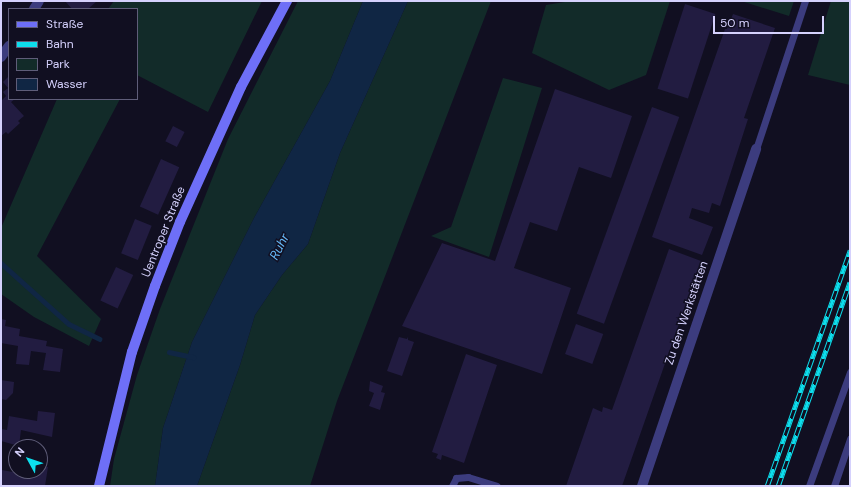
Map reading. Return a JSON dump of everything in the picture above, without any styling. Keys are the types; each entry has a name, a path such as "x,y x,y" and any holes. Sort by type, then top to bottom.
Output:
{"main road":[{"name":"Uentroper Straße","path":"99,486 129,360 155,286 180,222 241,87 287,1"}],"street":[{"path":"1,57 8,47"},
{"name":"Zu den Werkstätten","path":"642,486 756,149"}],"lane":[{"path":"756,149 805,1"},
{"path":"809,486 850,372"},
{"path":"834,486 850,439"},
{"path":"452,486 456,478 468,477 497,486"}],"green space":[{"path":"114,1 262,1 208,112 138,76 138,8 109,8"},
{"path":"298,1 363,1 330,81 254,218 192,342 163,428 155,486 110,486 114,459 137,375 160,309 228,139"},
{"path":"408,1 491,1 337,401 310,486 197,486 240,365 255,315 282,275 308,244 340,153"},
{"path":"571,1 670,1 646,75 609,90 532,53 546,5"},
{"path":"741,1 794,1 789,16"},
{"path":"831,1 850,1 850,85 808,75"},
{"path":"503,78 542,88 489,257 431,236 451,227"},
{"path":"57,100 119,100 37,256 101,319 89,346 34,317 1,294 1,228"}],"water":[{"name":"Ruhr","path":"363,1 408,1 340,153 308,244 282,275 255,315 240,365 197,486 155,486 163,428 192,342 254,218 330,81"}],"building":[{"path":"65,1 97,1 89,8 71,8"},
{"path":"685,4 715,14 688,99 657,89"},
{"path":"733,14 775,28 744,118 748,119 720,206 712,203 709,213 692,208 689,218 713,227 702,255 652,237 725,29 727,29"},
{"path":"8,77 8,88 3,82"},
{"path":"8,88 8,100 14,100 11,102 24,116 18,121 20,123 8,134 6,132 1,136 1,101 6,96 3,92"},
{"path":"555,89 632,116 611,178 579,167 557,231 530,222 514,268 571,288 542,374 402,326 442,243 495,261"},
{"path":"652,107 679,117 604,324 577,314"},
{"path":"173,126 185,132 177,147 165,141"},
{"path":"161,159 179,167 158,215 140,207"},
{"path":"135,219 152,226 138,260 121,253"},
{"path":"669,249 701,261 622,486 566,486 593,408 602,412 603,407 612,410"},
{"path":"116,267 133,275 118,309 100,301"},
{"path":"1,319 6,320 5,326 20,329 19,336 47,341 46,346 63,349 60,372 43,370 46,353 31,351 29,365 16,364 18,346 1,343"},
{"path":"576,324 603,334 592,364 565,354"},
{"path":"399,337 407,339 408,337 408,340 414,342 402,376 387,371"},
{"path":"466,354 497,365 464,463 442,455 441,460 436,458 438,454 432,452"},
{"path":"1,380 14,382 13,393 6,400 1,399"},
{"path":"370,381 383,386 381,392 385,393 380,410 369,406 374,393 369,391"},
{"path":"38,411 55,413 52,437 21,430 20,439 8,439 8,443 1,441 1,429 7,430 9,416 37,421"},
{"path":"2,470 8,471 8,479 46,479 45,486 1,486"}],"waterway":[{"path":"1,263 69,324 100,339"},
{"path":"169,352 193,357"}],"railway":[{"path":"767,486 850,250"},
{"path":"778,486 850,282"}]}
